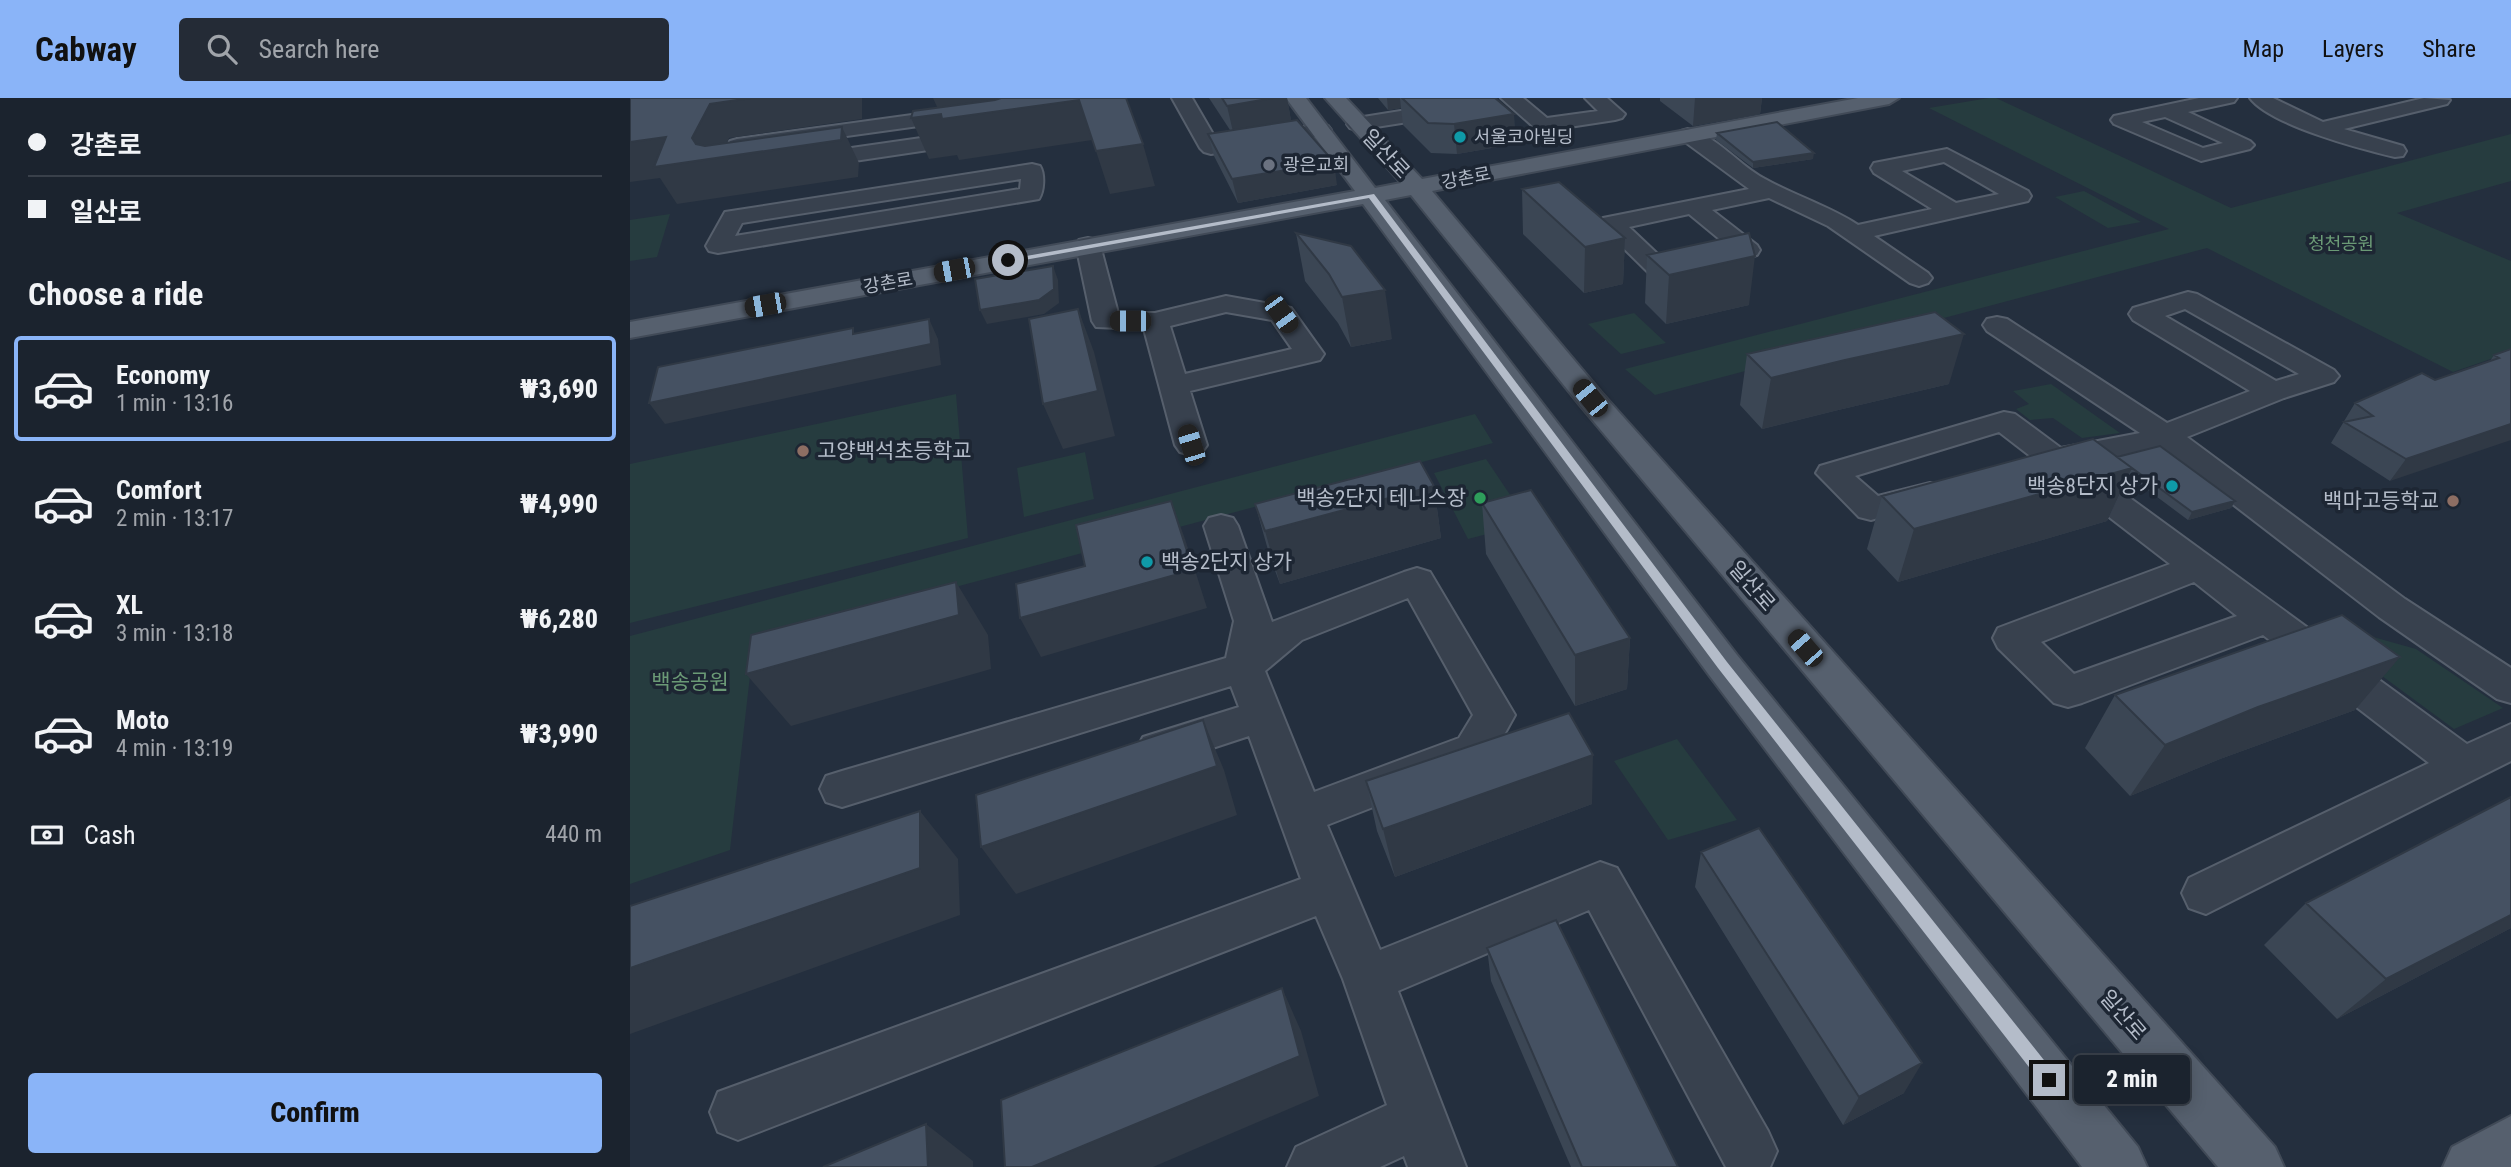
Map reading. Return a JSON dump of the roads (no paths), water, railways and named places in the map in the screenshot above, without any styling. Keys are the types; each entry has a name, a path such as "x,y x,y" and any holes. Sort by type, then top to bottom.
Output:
{"main road":[{"name":"일산로","path":"1296,98 1723,665 2118,1167"},
{"name":"일산로","path":"1335,98 1417,187 1599,409 2255,1167"},
{"name":"강촌로","path":"630,330 1889,98"},
{"path":"2472,1167 2511,1144"}],"street":[{"path":"874,98 885,220"},
{"path":"1182,98 1211,148 1321,130"},
{"path":"1357,124 1484,104 1477,98"},
{"path":"1511,98 1543,125 1615,114 1595,98"},
{"path":"2167,110 2243,145 2201,155 2121,120 2167,110 2227,98"},
{"path":"2260,98 2278,110 2323,128 2395,151"},
{"path":"2355,98 2391,111"},
{"path":"2323,128 2440,100 2434,98"},
{"path":"877,126 737,145 726,173 881,172 1032,171 1031,194 718,246 733,217 881,172 1009,132 1007,108 877,126"},
{"path":"1688,135 1755,183 1836,221 1919,278"},
{"path":"1854,233 2020,196 1947,155 1882,167 1952,211"},
{"path":"1693,207 1748,250 1660,270 1611,223 1772,191"},
{"path":"1653,215 1704,260"},
{"path":"1088,246 1106,321 1155,321 1226,304 1281,314 1310,354 1172,386"},
{"path":"2015,470 2054,459 2153,440 2273,392 2324,376 2188,300 2143,314 2273,392"},
{"path":"1155,321 1191,445"},
{"path":"1997,325 2165,436 2392,608 2511,688"},
{"path":"1963,484 1871,509 1832,473 2004,421 2464,766"},
{"path":"1221,526 1253,621 1244,667 1303,815 1329,890 1368,979 1429,1143 1316,1167"},
{"path":"2198,567 2012,638 2068,692 2268,619"},
{"path":"842,789 1244,667 1288,630 1417,581 1494,715 1474,750 1303,815"},
{"path":"1120,761 1263,715"},
{"path":"2206,892 2511,741"},
{"path":"1368,979 1600,883 1748,1151"},
{"path":"738,1112 1329,890"}],"place":[{"name":"서울코아빌딩","path":"1460,137"},
{"name":"광은교회","path":"1269,165"},
{"name":"고양백석초등학교","path":"803,451"},
{"name":"백송8단지 상가","path":"2172,486"},
{"name":"백송2단지 테니스장","path":"1480,498"},
{"name":"백마고등학교","path":"2453,501"},
{"name":"백송2단지 상가","path":"1147,562"}],"park label":[{"name":"청천공원","path":"2341,244"},
{"name":"백송공원","path":"690,682"}]}
